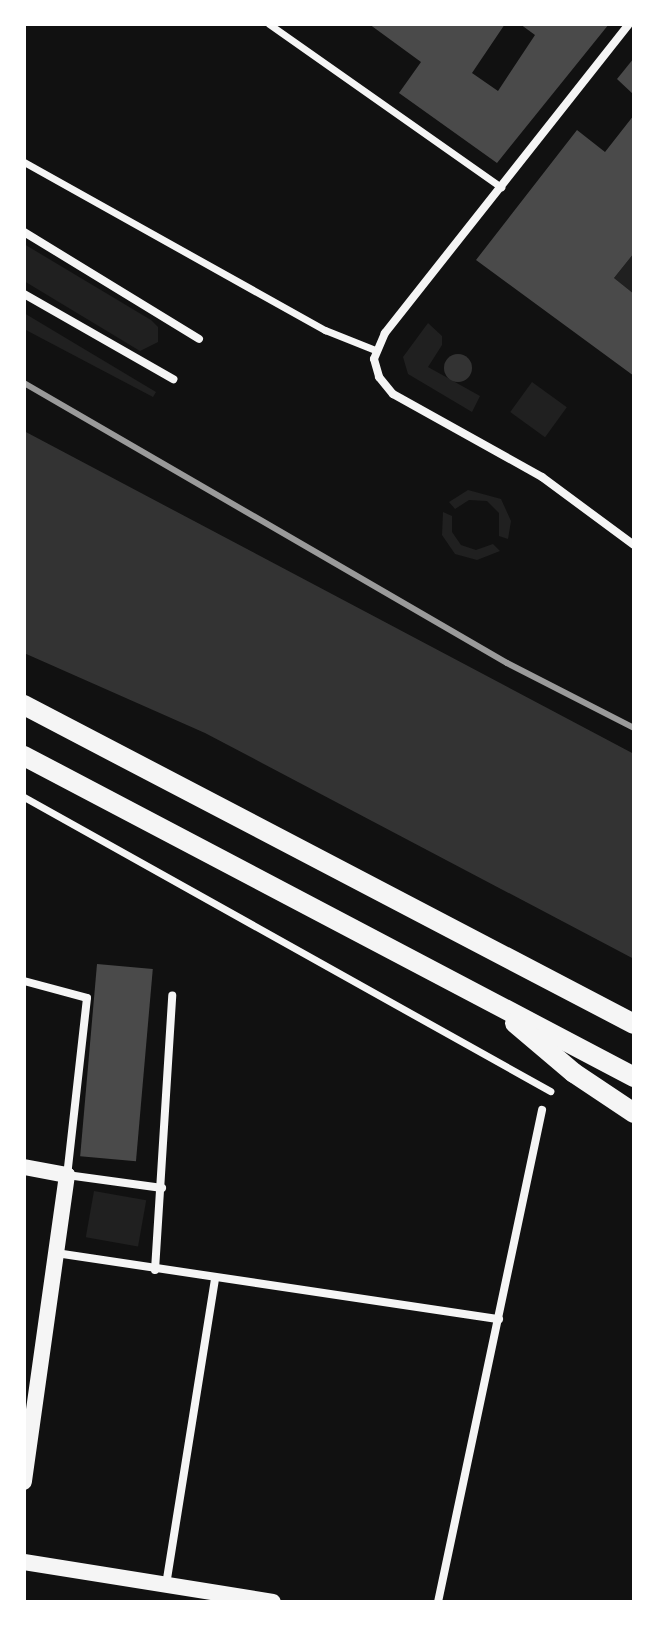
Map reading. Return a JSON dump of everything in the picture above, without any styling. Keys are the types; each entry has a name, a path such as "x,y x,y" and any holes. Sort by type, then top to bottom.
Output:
{"highway":[{"path":"24,705 634,1024"},
{"path":"24,756 634,1077"},
{"path":"488,1000 574,1073 634,1113"}],"main road":[{"path":"24,1167 67,1175 24,1482"},
{"path":"24,1562 273,1602"}],"street":[{"path":"269,24 501,187"},
{"path":"629,24 375,350 379,377 393,394 542,477 634,545"},
{"path":"24,162 325,330 375,350"},
{"path":"24,232 199,339"},
{"path":"24,294 173,379"},
{"path":"24,797 550,1091"},
{"path":"24,981 87,998 67,1175 162,1188"},
{"path":"155,1270 172,996"},
{"path":"438,1602 542,1110"},
{"path":"56,1253 215,1280 499,1319"},
{"path":"166,1585 215,1280"}],"shaded area":[{"path":"24,244 151,320 158,327 158,342 140,351 24,281"},
{"path":"634,253 634,294 614,278"},
{"path":"24,313 156,392 153,397 24,329"},
{"path":"428,323 442,336 442,345 428,367 480,396 472,412 408,374 403,357"},
{"path":"458,354 468,358 472,368 468,378 458,382 448,378 444,368 448,358"},
{"path":"532,382 567,407 545,437 510,412"},
{"path":"24,431 634,754 634,959 205,733 24,653"},
{"path":"468,490 501,499 511,521 508,539 499,536 499,513 487,501 469,500 455,509 449,502"},
{"path":"443,512 452,516 452,532 461,545 476,550 493,544 500,551 477,560 455,554 442,535"},
{"path":"94,1191 146,1200 138,1246 86,1237"}],"building":[{"path":"369,24 505,24 472,73 498,91 535,35 520,24 609,24 497,163 399,93 421,62"},
{"path":"634,58 634,95 617,79"},
{"path":"634,115 634,253 614,278 634,294 634,376 476,260 577,130 605,152"},
{"path":"97,964 153,969 136,1161 80,1156"}],"railway":[{"path":"24,383 507,663 634,728"}]}
